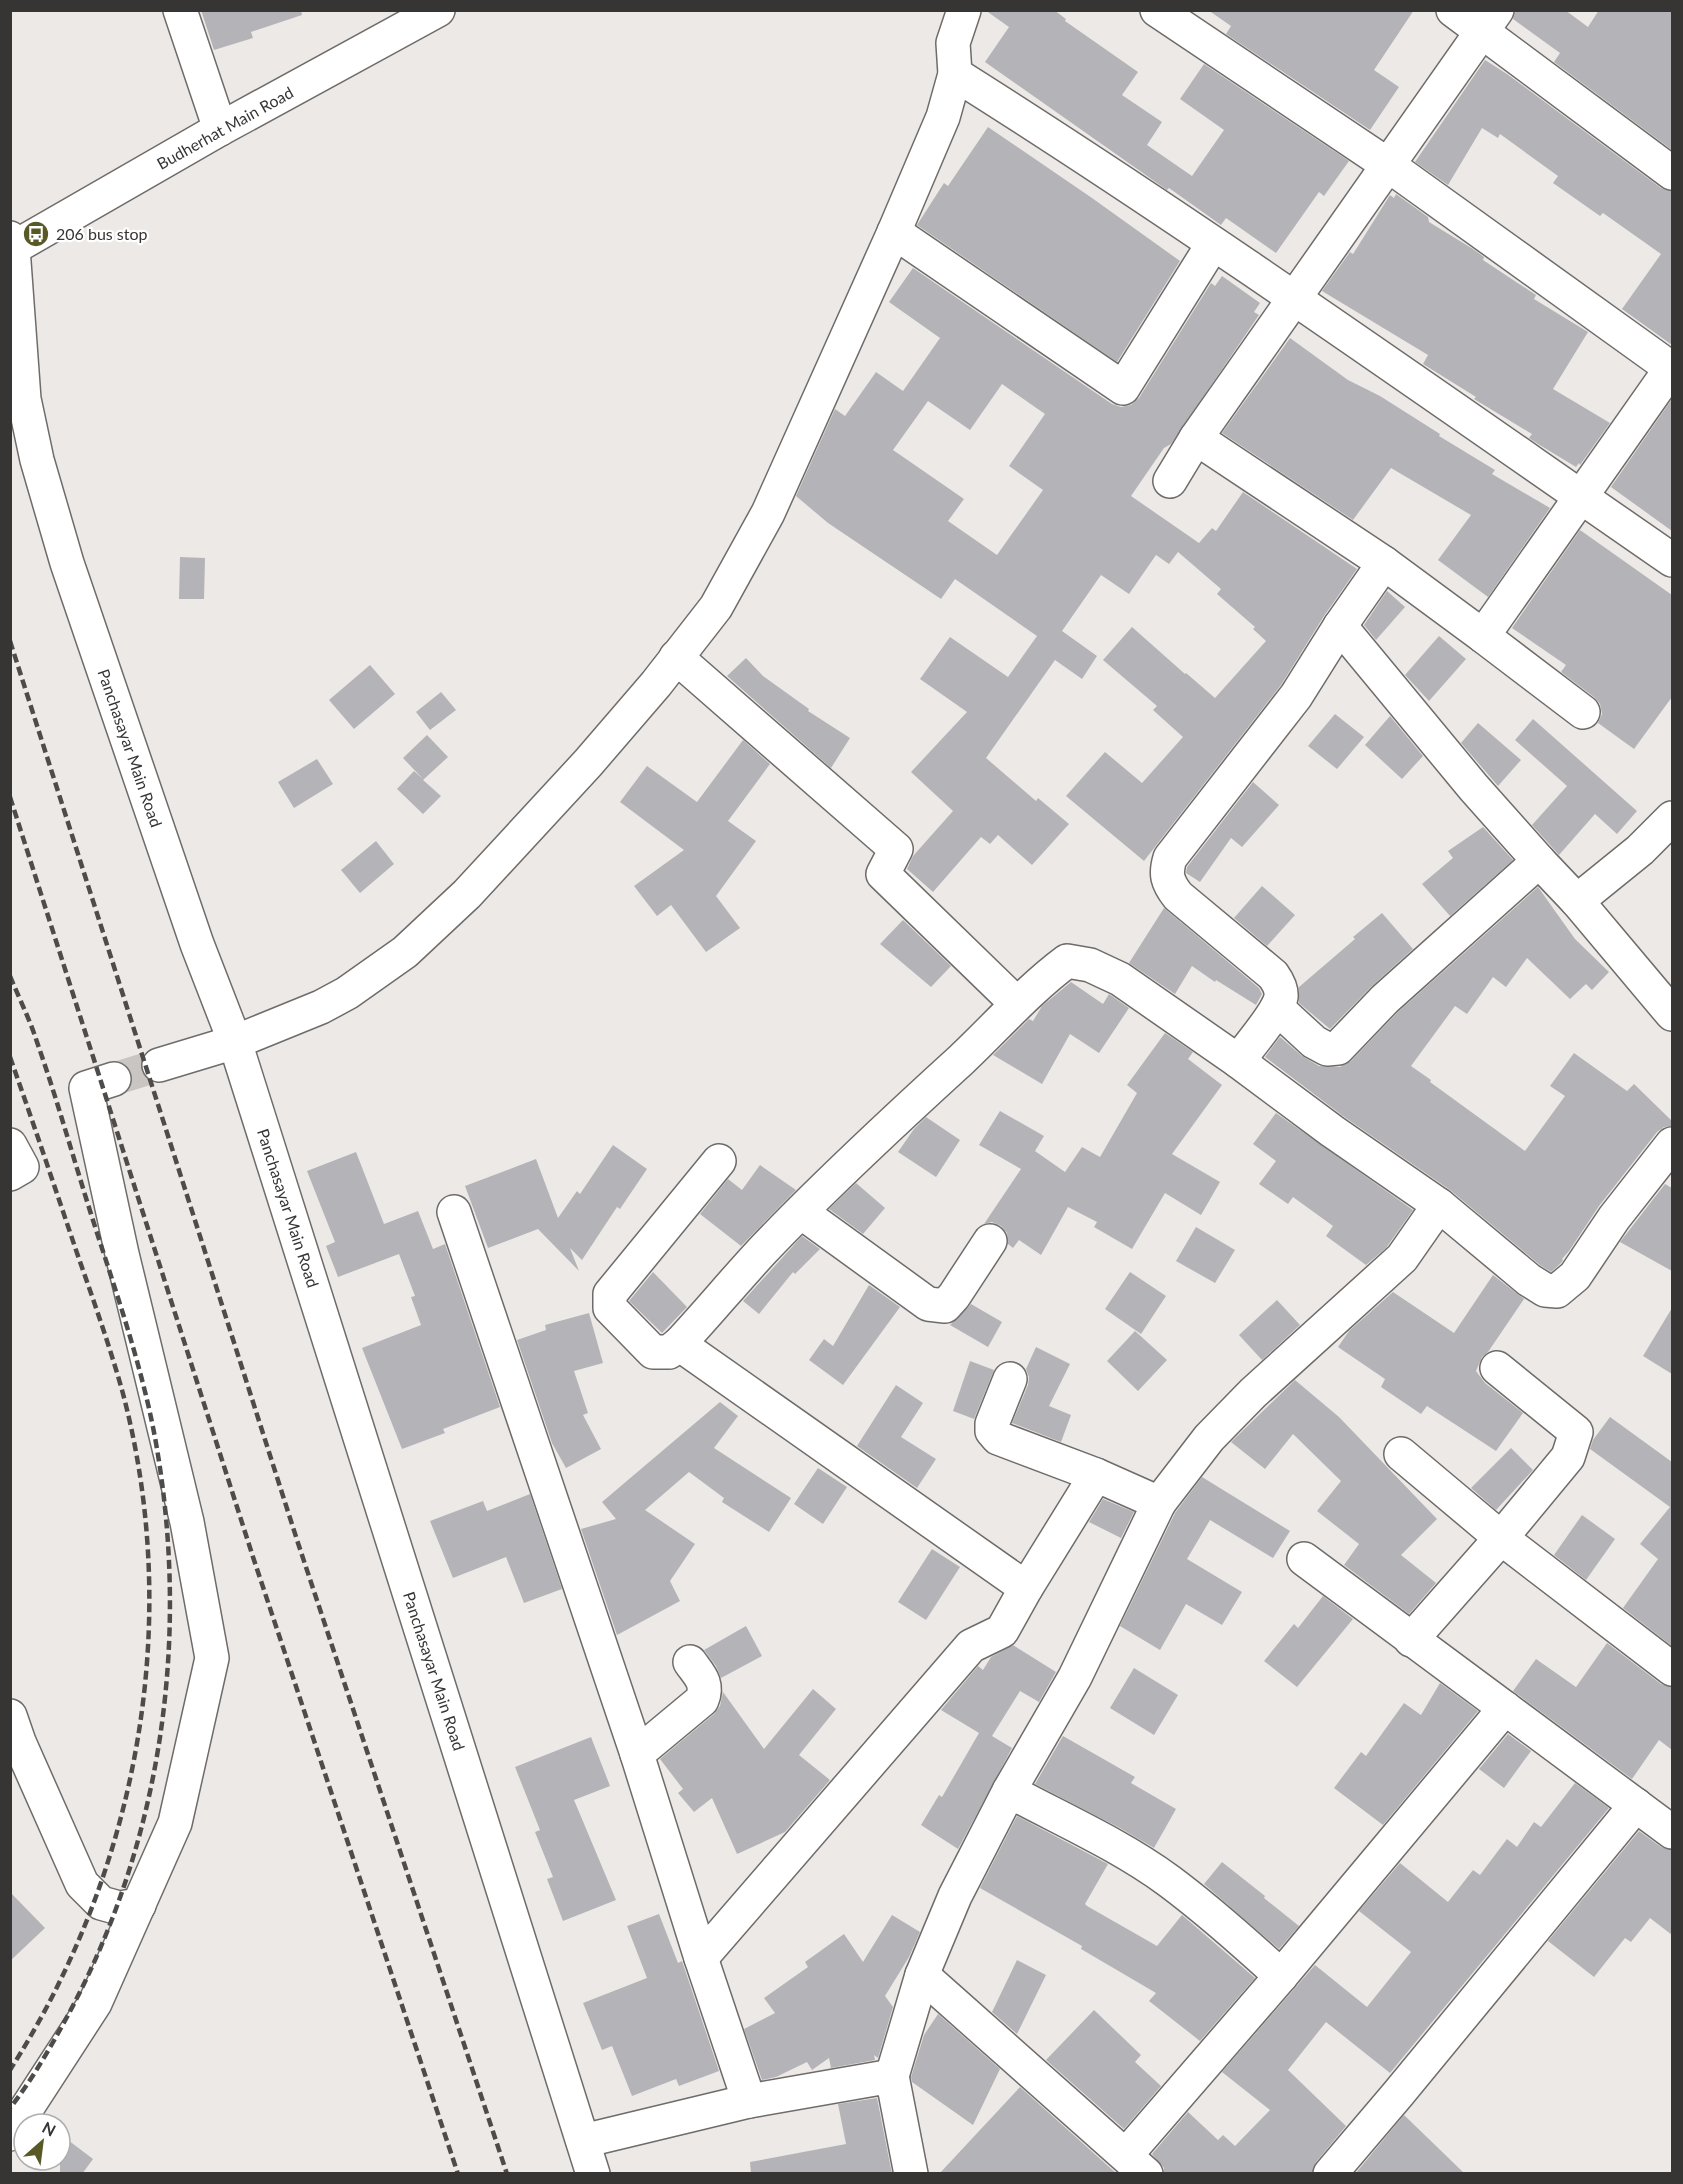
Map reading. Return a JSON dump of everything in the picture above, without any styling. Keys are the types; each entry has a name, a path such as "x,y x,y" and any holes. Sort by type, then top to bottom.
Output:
{"street":[{"path":"180,10 220,129"},
{"name":"Budherhat Main Road","path":"12,243 438,10"},
{"path":"159,1065 235,1042 321,1007 347,993 405,952 466,894 588,763 656,684 716,607 768,513 943,117 954,74 953,43 964,10"},
{"path":"1157,10 1388,165 1672,368 1483,636"},
{"path":"1453,10 1489,21 1672,173"},
{"path":"1170,481 1196,438 1489,21"},
{"path":"954,74 1039,127 1213,244 1672,561"},
{"path":"894,232 1123,388 1213,244"},
{"name":"Panchasayar Main Road","path":"12,243 24,399 37,460 67,563 197,944 235,1042 593,2174"},
{"path":"1196,438 1384,564 1583,712"},
{"path":"1238,1061 1277,1008 1281,996 1280,986 1273,975 1178,896 1169,884 1166,871 1170,858 1296,696 1340,626 1384,564"},
{"path":"1340,626 1474,788 1576,901 1672,1014"},
{"path":"676,657 896,849 883,874 1017,1004"},
{"path":"1576,901 1640,850 1672,818"},
{"path":"1277,1008 1314,1042 1327,1049 1338,1048 1385,999 1539,861"},
{"path":"719,1161 610,1294 610,1308 653,1352 669,1352 680,1344 801,1212 1017,1004 1067,961 1090,965 1120,979 1439,1205 1529,1280 1545,1290 1557,1291 1575,1276 1614,1218 1672,1144"},
{"path":"10,2134 95,2003 175,1823 212,1658 187,1522 122,1254 86,1088 114,1079"},
{"path":"10,1145 22,1167 10,1174"},
{"path":"911,2174 892,2076 922,1975 955,1896 1009,1791 1075,1677 1158,1503 1209,1438 1253,1393 1402,1257 1439,1205"},
{"path":"454,1212 637,1754 749,2101"},
{"path":"801,1212 928,1304 945,1306 990,1241"},
{"path":"680,1344 1026,1588"},
{"path":"1411,1640 1501,1538 1568,1457 1576,1432 1497,1368"},
{"path":"1010,1379 992,1424 992,1431 998,1438 1096,1475 1158,1503"},
{"path":"1401,1454 1501,1538 1672,1669"},
{"path":"701,1958 971,1647 1002,1631 1096,1475"},
{"path":"1304,1559 1672,1832"},
{"path":"637,1754 702,1700 706,1692 705,1683 690,1662"},
{"path":"922,1975 1136,2164 1281,1976 1505,1708"},
{"path":"10,1716 82,1884 101,1903 119,1908 138,1905"},
{"path":"1009,1791 1123,1851 1168,1881 1224,1924 1281,1976"},
{"path":"1330,2174 1636,1805"},
{"path":"583,2141 749,2101 892,2076"}],"building":[{"path":"201,10 301,10 302,15 251,32 253,38 214,50"},
{"path":"985,10 1054,10 1066,19 1065,21 1138,72 1122,95 1162,122 1147,145 1192,176 1224,130 1180,99 1204,64 1349,161 1324,196 1319,192 1276,253 1226,218 1221,225 1169,188 1167,190 985,62 1009,27"},
{"path":"1208,10 1414,10 1374,70 1399,87 1370,130 1226,34 1231,26"},
{"path":"1516,10 1565,10 1588,27 1599,10 1672,10 1672,150 1554,62 1560,53 1513,19"},
{"path":"1485,60 1661,188 1672,191 1672,345 1622,309 1661,254 1603,213 1600,216 1553,183 1558,176 1500,134 1498,138 1482,128 1448,185 1415,162"},
{"path":"988,127 1180,261 1117,362 917,225 944,183 948,186"},
{"path":"1396,194 1428,217 1429,222 1473,249 1484,257 1483,260 1536,295 1534,299 1588,332 1553,389 1610,423 1580,465 1579,463 1576,467 1538,444 1529,438 1532,434 1474,399 1476,397 1423,364 1428,355 1322,291 1350,252 1353,254 1390,195 1394,198"},
{"path":"913,268 1112,404 1121,407 1131,405 1139,398 1211,283 1215,286 1222,276 1260,303 1254,312 1259,315 1171,444 1164,448 1131,496 1199,543 1212,528 1216,531 1243,492 1357,569 1324,616 1281,685 1144,861 1066,796 1105,752 1142,783 1183,737 1153,710 1157,706 1103,660 1132,627 1215,698 1266,641 1253,629 1255,627 1217,594 1221,589 1178,552 1169,564 1156,555 1129,594 1101,575 1062,631 1097,656 1082,679 1055,660 986,758 1036,801 1038,798 1069,824 1032,865 998,835 990,844 981,837 933,892 907,869 913,856 953,811 911,772 967,712 920,679 950,637 1008,677 1037,636 955,579 941,599 828,523 796,496 835,409 845,416 876,372 903,391 940,338 889,302","holes":["1002,384 1045,414 1009,466 1043,490 997,555 948,521 964,499 893,450 928,401 970,430"]},
{"path":"1290,338 1348,380 1380,396 1440,434 1439,436 1495,470 1492,474 1550,508 1488,597 1438,560 1471,515 1391,468 1353,520 1222,433"},
{"path":"1672,399 1672,531 1611,487"},
{"path":"1580,530 1672,595 1672,697 1634,749 1598,723 1602,714 1600,704 1561,672 1566,665 1512,628"},
{"path":"180,557 205,558 204,599 179,599"},
{"path":"1387,591 1405,607 1376,640 1364,625"},
{"path":"1439,636 1466,659 1429,701 1405,675"},
{"path":"746,658 763,676 809,709 808,711 850,738 831,768 727,676"},
{"path":"370,665 395,694 354,729 329,700"},
{"path":"441,692 456,710 430,730 416,712"},
{"path":"1335,714 1364,737 1337,769 1308,746"},
{"path":"1390,716 1423,756 1402,779 1365,745"},
{"path":"1533,719 1637,811 1617,834 1595,814 1559,855 1532,825 1567,786 1515,740"},
{"path":"1478,723 1521,760 1498,786 1461,743"},
{"path":"427,735 448,757 423,780 441,796 423,814 397,789 414,771 423,779 403,758"},
{"path":"743,740 770,764 728,821 756,841 716,896 740,928 706,952 671,905 657,916 634,886 684,850 620,802 647,766 697,802"},
{"path":"317,759 333,784 294,808 278,782"},
{"path":"1253,782 1279,805 1242,847 1231,838 1200,882 1186,873 1187,867"},
{"path":"1483,827 1513,860 1450,916 1422,884 1453,858 1448,851"},
{"path":"376,841 394,864 360,893 341,870"},
{"path":"1262,886 1295,915 1267,946 1234,918"},
{"path":"1538,887 1575,939 1609,972 1592,990 1586,984 1570,999 1527,958 1506,987 1493,977 1467,1014 1455,1006 1411,1066 1525,1151 1565,1096 1550,1086 1574,1053 1627,1091 1634,1084 1672,1121 1672,1126 1664,1127 1657,1132 1599,1206 1561,1263 1551,1272 1450,1190 1343,1116 1265,1057 1280,1037 1302,1056 1319,1066 1340,1067 1351,1061 1398,1012"},
{"path":"1164,908 1259,988 1262,994 1256,1005 1192,966 1175,994 1129,963"},
{"path":"1382,913 1413,949 1372,986 1330,1029 1299,1003 1299,987"},
{"path":"903,920 951,966 931,987 880,944"},
{"path":"1071,982 1103,1004 1109,994 1129,1008 1099,1053 1070,1034 1042,1084 993,1055 1029,1019 1033,1021 1042,1006"},
{"path":"1165,1033 1193,1052 1188,1059 1222,1085 1172,1154 1220,1182 1201,1215 1165,1193 1132,1249 1094,1227 1097,1222 1068,1207 1041,1255 1019,1240 1013,1248 1008,1244 1007,1233 1001,1226 992,1222 984,1224 1021,1169 979,1145 1000,1111 1044,1136 1035,1151 1065,1172 1082,1147 1100,1157 1137,1093 1127,1085"},
{"path":"1276,1113 1413,1210 1386,1248 1366,1265 1326,1236 1333,1226 1293,1197 1288,1204 1259,1184 1276,1161 1253,1144"},
{"path":"926,1117 960,1140 936,1177 898,1152 914,1129"},
{"path":"613,1145 647,1169 620,1209 617,1207 582,1260 570,1248 579,1271 538,1229 488,1248 465,1186 536,1159 558,1218 577,1191 580,1194"},
{"path":"356,1152 384,1224 418,1211 433,1249 445,1244 500,1407 443,1429 445,1433 402,1449 362,1348 421,1325 411,1297 415,1296 399,1254 338,1277 326,1246 335,1242 307,1171"},
{"path":"760,1165 796,1190 741,1246 700,1214 728,1179 742,1190"},
{"path":"856,1183 885,1208 863,1234 829,1209"},
{"path":"1665,1184 1672,1188 1672,1271 1620,1242"},
{"path":"1196,1227 1235,1250 1215,1283 1176,1261"},
{"path":"802,1236 820,1249 795,1274 793,1272 759,1314 743,1301"},
{"path":"653,1272 687,1307 662,1333 629,1301"},
{"path":"1130,1272 1166,1296 1141,1334 1105,1309"},
{"path":"1493,1275 1524,1299 1488,1352 1482,1357 1476,1371 1485,1383 1523,1413 1496,1451 1427,1406 1421,1414 1381,1387 1385,1379 1338,1347 1349,1331 1393,1292 1454,1333"},
{"path":"869,1285 900,1307 843,1385 809,1360 824,1339 833,1346"},
{"path":"1277,1300 1300,1325 1262,1360 1239,1335"},
{"path":"971,1304 1002,1322 988,1347 950,1325"},
{"path":"1672,1308 1672,1374 1643,1356"},
{"path":"589,1313 603,1363 574,1371 588,1413 583,1415 601,1449 566,1468 552,1443 517,1340 546,1330 545,1325"},
{"path":"1135,1331 1167,1360 1138,1391 1107,1361"},
{"path":"1036,1347 1070,1364 1049,1406 1071,1415 1061,1442 1012,1423 1028,1385 1029,1377 1026,1369"},
{"path":"970,1361 994,1370 974,1419 953,1411"},
{"path":"1295,1380 1339,1417 1437,1519 1401,1555 1436,1583 1409,1614 1344,1565 1359,1544 1317,1511 1341,1481 1293,1434 1265,1469 1231,1442"},
{"path":"896,1385 923,1403 901,1437 936,1459 917,1488 857,1446"},
{"path":"720,1402 738,1416 714,1448 791,1498 769,1532 722,1502 724,1498 689,1472 645,1510 695,1544 670,1581 680,1601 617,1635 581,1529 616,1519 602,1502"},
{"path":"1610,1417 1672,1462 1672,1646 1623,1608 1658,1559 1640,1544 1670,1507 1590,1449 1593,1440"},
{"path":"1511,1448 1533,1470 1496,1510 1471,1488"},
{"path":"818,1468 847,1487 823,1524 794,1504"},
{"path":"1202,1477 1290,1531 1273,1558 1210,1520 1187,1559 1242,1592 1222,1625 1186,1604 1160,1650 1120,1626 1175,1513"},
{"path":"530,1494 562,1589 524,1603 506,1557 453,1578 430,1521 483,1501 487,1511"},
{"path":"1103,1499 1134,1512 1121,1538 1089,1522"},
{"path":"1582,1515 1615,1539 1586,1580 1554,1555"},
{"path":"932,1549 960,1567 926,1620 898,1602"},
{"path":"1323,1596 1353,1619 1297,1687 1264,1661 1294,1624 1298,1628"},
{"path":"746,1626 762,1656 721,1678 716,1666 704,1650"},
{"path":"1607,1643 1661,1684 1672,1687 1672,1750 1659,1740 1632,1779 1513,1691 1536,1659 1576,1687"},
{"path":"1013,1645 1056,1672 1039,1702 1020,1691 992,1736 1012,1748 958,1849 921,1825 939,1795 942,1797 979,1733 941,1710 978,1666 983,1670 991,1657"},
{"path":"1134,1668 1178,1695 1154,1735 1110,1708"},
{"path":"1440,1683 1478,1711 1383,1825 1334,1788 1361,1752 1366,1756 1404,1703 1421,1715"},
{"path":"813,1689 836,1709 799,1755 830,1780 785,1832 737,1854 712,1798 694,1812 678,1793 683,1789 660,1759 714,1714 720,1706 723,1692 764,1749"},
{"path":"1508,1734 1531,1751 1504,1788 1479,1769"},
{"path":"1063,1736 1135,1777 1131,1783 1176,1809 1154,1848 1035,1784"},
{"path":"591,1737 610,1786 574,1800 616,1900 563,1921 547,1879 553,1877 535,1832 540,1830 515,1767"},
{"path":"1575,1783 1609,1808 1390,2073 1326,2022 1288,2070 1346,2126 1316,2162 1312,2174 1164,2174 1164,2168 1152,2154 1188,2112 1218,2140 1223,2135 1235,2146 1270,2110 1222,2072 1315,1965 1367,2007 1411,1952 1359,1911 1400,1863 1448,1902 1473,1870 1480,1875 1507,1839 1517,1847 1534,1822 1541,1827"},
{"path":"1017,1816 1108,1864 1085,1904 1087,1906 1157,1946 1182,1915 1255,1978 1200,2041 1149,2001 1156,1993 1081,1949 1082,1946 980,1888"},
{"path":"1639,1831 1661,1847 1672,1850 1672,1935 1650,1918 1631,1942 1625,1938 1594,1977 1548,1941"},
{"path":"1222,1862 1299,1926 1279,1949 1204,1884"},
{"path":"10,1892 45,1928 10,1961"},
{"path":"659,1914 678,1963 682,1961 719,2071 679,2086 676,2079 632,2096 612,2046 602,2050 583,2003 647,1978 627,1926"},
{"path":"892,1915 920,1932 909,1957 885,1996 893,2007 878,2058 874,2055 875,2060 831,2068 829,2058 812,2070 807,2062 776,2077 762,2080 744,2029 775,2013 764,1998 808,1967 805,1962 844,1934 863,1962"},
{"path":"1017,1960 1046,1975 1017,2034 992,2012"},
{"path":"1094,2010 1141,2055 1135,2062 1161,2086 1124,2129 1046,2060"},
{"path":"938,2014 1000,2069 973,2125 912,2082 911,2077 924,2035"},
{"path":"1020,2087 1117,2174 939,2174"},
{"path":"877,2098 892,2174 751,2174 750,2162 846,2144 838,2104"},
{"path":"1404,2115 1465,2174 1355,2174"},
{"path":"72,2143 93,2159 82,2174 60,2174 60,2172 72,2172"}],"tunnel":[{"path":"114,1079 159,1065"}],"railway":[{"path":"10,641 298,1543 507,2174"},
{"path":"10,797 253,1557 458,2174"},
{"path":"10,976 31,1026 51,1085 146,1394 158,1455 167,1527 170,1600 167,1672 159,1744 145,1814 125,1884 99,1951 67,2017 33,2075 10,2108"},
{"path":"10,1057 122,1390 140,1477 149,1566 148,1654 137,1742 118,1828 90,1912 54,1993 10,2070"}],"place":[{"name":"206 bus stop","path":"36,234"}]}
